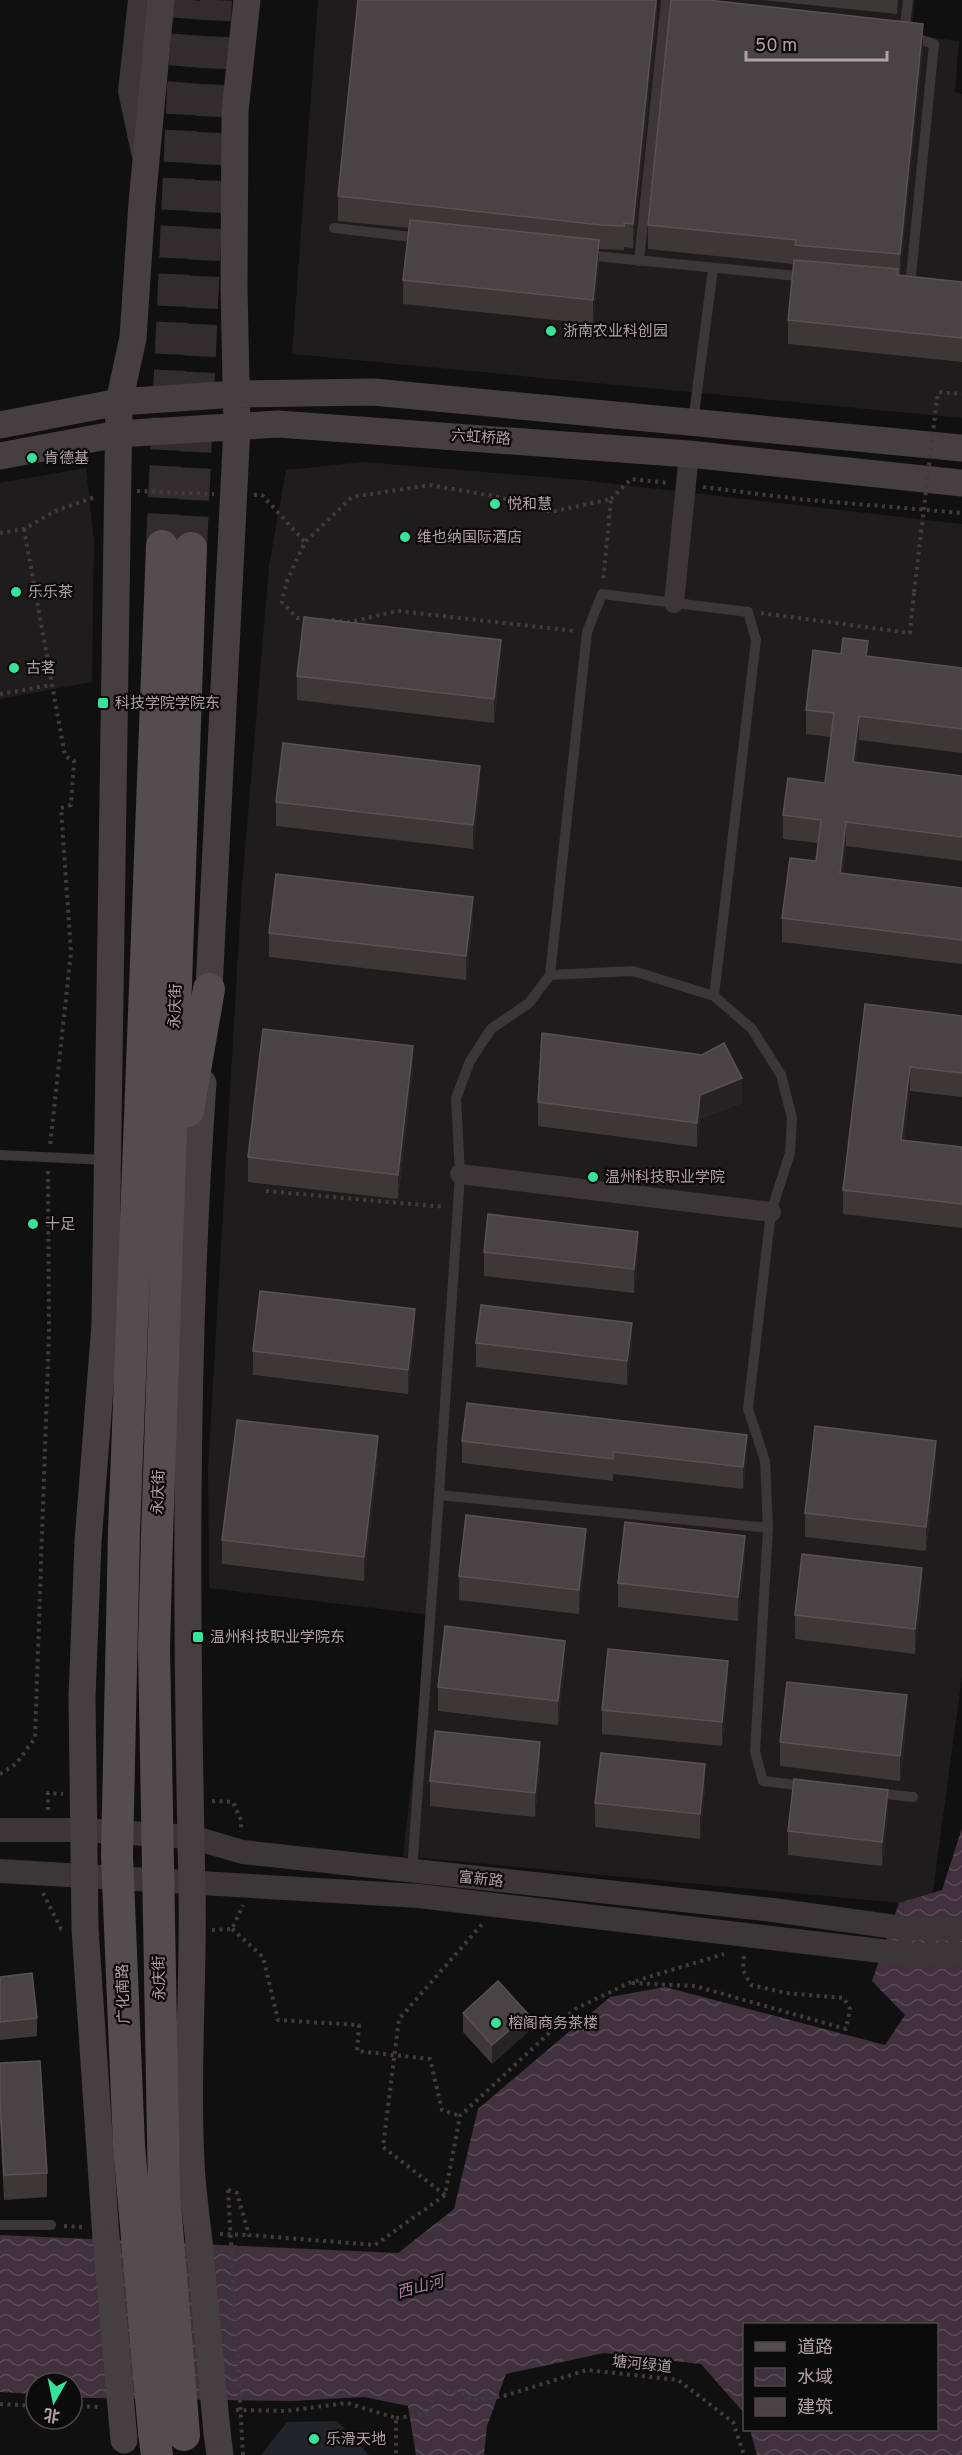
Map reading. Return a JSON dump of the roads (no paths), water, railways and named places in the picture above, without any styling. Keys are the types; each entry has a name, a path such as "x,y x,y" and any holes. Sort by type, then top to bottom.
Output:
{"main road":[{"path":"124,2448 106,2238 85,1929 82,1697 88,1542 105,1324 119,402 133,338 161,0"},
{"path":"221,2432 191,2160 193,1930 190,1837 188,1506 194,1293 237,427 234,288 235,111 246,0"},
{"path":"0,425 119,402 236,394 373,392 962,448"},
{"name":"六虹桥路","path":"0,456 118,434 278,424 689,454 962,483"},
{"name":"永庆街","path":"124,1532 176,547 168,1221 154,1648 164,2191 174,2446"},
{"path":"168,1221 209,989"},
{"name":"广化南路","path":"124,1532 117,1855 129,2146 174,2446"}],"street":[{"path":"140,0 130,91 146,164"},
{"path":"674,603 689,454"},
{"path":"460,1174 771,1212"},
{"name":"富新路","path":"0,1830 83,1830 190,1837 243,1852 924,1928 962,1929"},
{"name":"富新路","path":"0,1871 419,1896 914,1955 962,1954"}],"lane":[{"path":"908,0 898,33 934,44 909,286"},
{"path":"639,261 669,5"},
{"path":"334,228 427,238"},
{"path":"568,253 817,278"},
{"path":"693,422 713,269"},
{"path":"412,1872 460,1174 456,1098 470,1061 491,1029 529,1003 550,975 587,632 602,594 748,612 756,640 714,996"},
{"path":"550,975 633,971 714,996 752,1029 781,1075 792,1119 790,1153 771,1212 748,1409 765,1461 768,1528 755,1752 763,1781 820,1787"},
{"path":"0,1155 107,1160"},
{"path":"439,1494 768,1528"},
{"path":"867,1792 913,1797"},
{"path":"0,2224 51,2225"}],"water":[{"name":"西山河","path":"962,1828 962,2455 757,2455 750,2431 938,2431 938,2323 743,2323 743,2412 701,2364 604,2353 506,2374 487,2426 484,2455 416,2455 408,2406 364,2397 292,2401 84,2398 84,2371 24,2371 24,2393 0,2392 0,2235 398,2253 454,2209 478,2109 610,1997 665,1987 885,2045 905,2015 872,1981 899,1903 942,1890"}],"tunnel":[{"path":"162,546 183,88 190,0"},
{"path":"191,548 216,0"}],"place":[{"name":"浙南农业科创园","path":"551,331"},
{"name":"肯德基","path":"32,458"},
{"name":"悦和慧","path":"495,504"},
{"name":"维也纳国际酒店","path":"405,537"},
{"name":"乐乐茶","path":"16,592"},
{"name":"古茗","path":"14,668"},
{"name":"科技学院学院东","path":"103,703"},
{"name":"温州科技职业学院","path":"593,1177"},
{"name":"十足","path":"33,1224"},
{"name":"温州科技职业学院东","path":"198,1637"},
{"name":"榕阁商务茶楼","path":"496,2023"},
{"name":"乐滑天地","path":"314,2439"}]}
